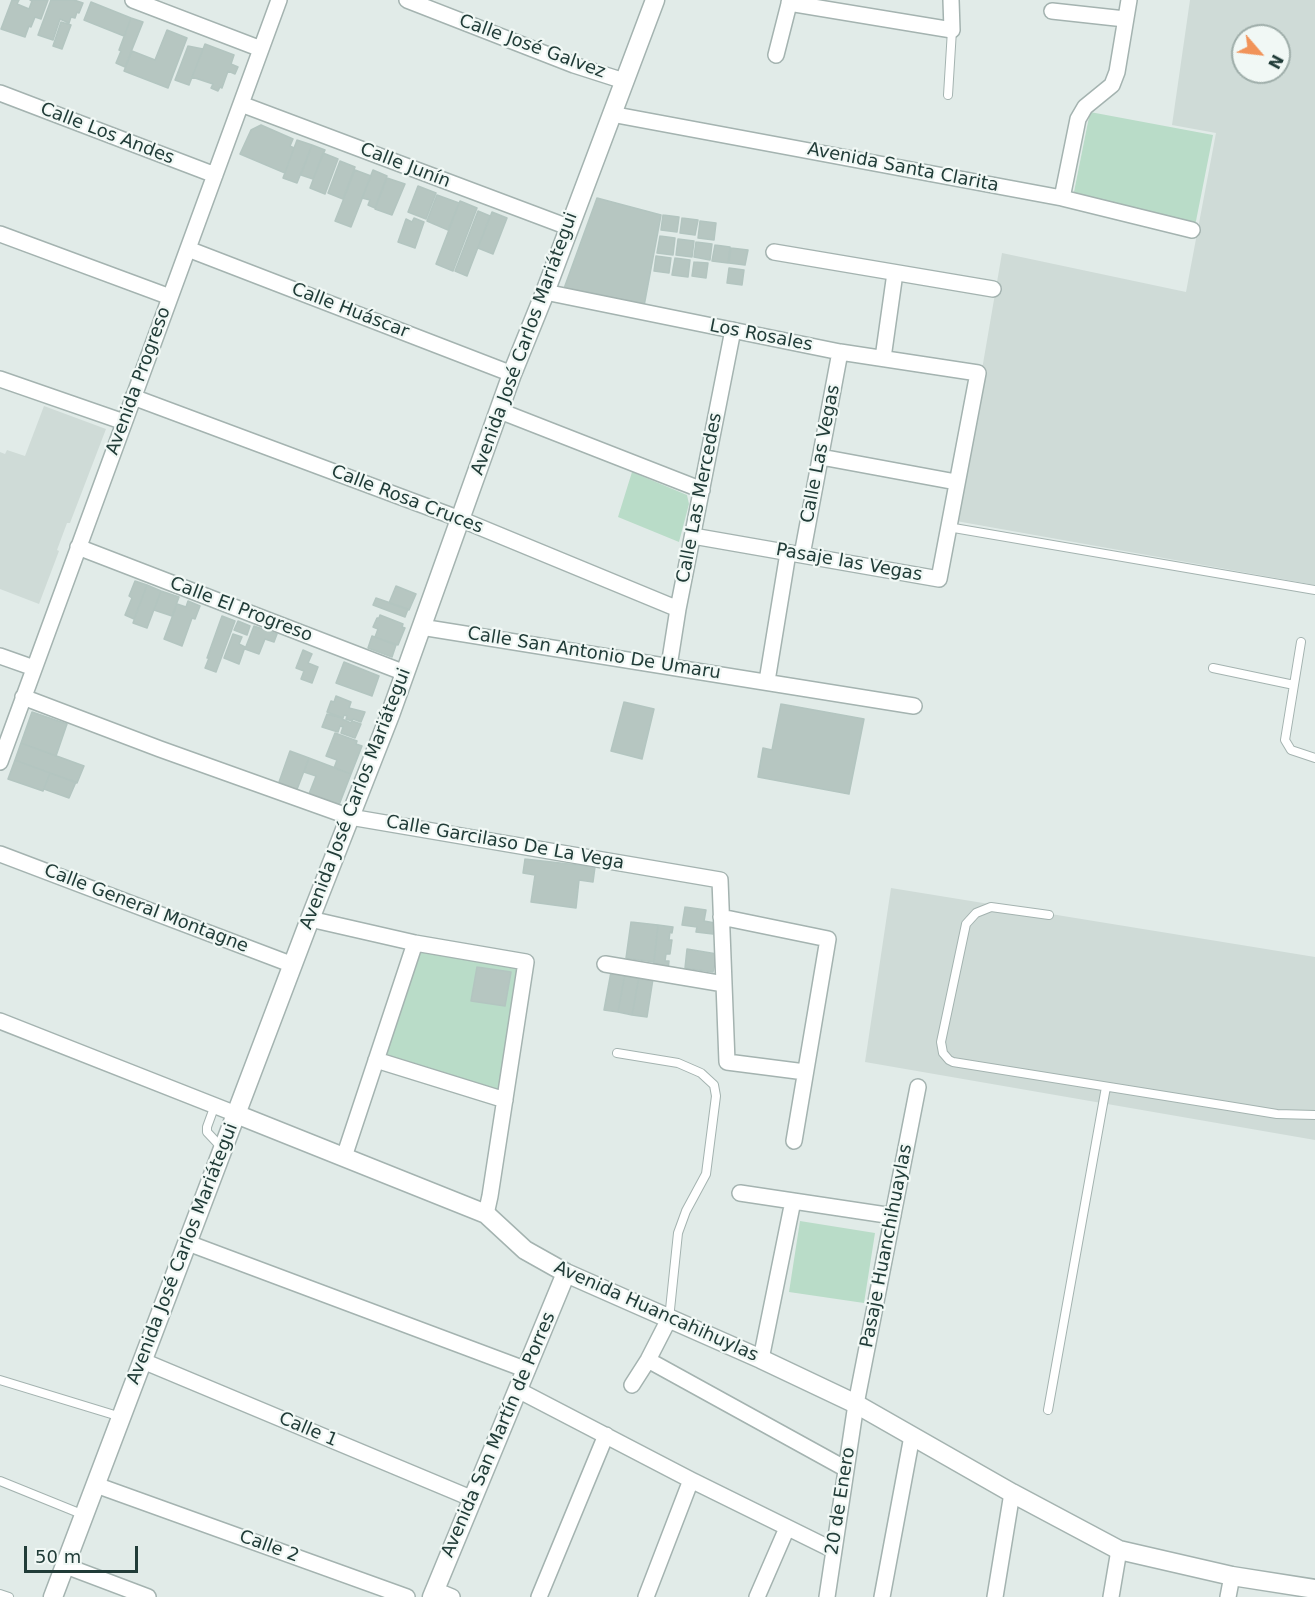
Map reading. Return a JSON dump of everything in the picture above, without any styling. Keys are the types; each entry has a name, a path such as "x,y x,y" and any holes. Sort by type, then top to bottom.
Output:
{"street":[{"path":"133,0 261,48"},
{"name":"Avenida Progreso","path":"0,762 279,0"},
{"name":"Calle José Galvez","path":"407,0 574,65 624,81"},
{"name":"Avenida José Carlos Mariátegui","path":"53,1597 405,673 512,374 655,0"},
{"path":"776,55 790,2 952,30 951,0"},
{"path":"1062,198 1078,119 1085,106 1112,85 1117,72 1129,0"},
{"path":"1052,11 1125,19"},
{"name":"Calle Los Andes","path":"0,93 215,175"},
{"name":"Calle Junín","path":"241,104 568,227"},
{"name":"Avenida Santa Clarita","path":"611,114 1062,198 1192,230"},
{"path":"0,234 170,297"},
{"name":"Calle Huáscar","path":"188,249 512,374"},
{"path":"774,252 993,290"},
{"path":"883,358 895,273"},
{"name":"Los Rosales","path":"545,292 840,352 978,372"},
{"name":"Calle Las Mercedes","path":"669,666 678,609 734,330"},
{"name":"Calle Las Vegas","path":"767,681 795,554 820,457 840,352"},
{"name":"Pasaje las Vegas","path":"693,536 939,579 978,372"},
{"path":"0,379 124,422"},
{"name":"Calle Rosa Cruces","path":"133,397 460,519 678,609"},
{"path":"500,411 702,490"},
{"path":"820,457 956,482"},
{"name":"Calle El Progreso","path":"78,547 405,673"},
{"name":"Calle San Antonio De Umaru","path":"421,627 914,706"},
{"path":"0,656 34,668"},
{"name":"Calle Garcilaso De La Vega","path":"23,697 160,749 350,816 720,880 721,917"},
{"name":"Calle General Montagne","path":"0,854 293,965"},
{"path":"794,1141 828,939 721,917 727,1062 805,1072"},
{"path":"310,919 415,943 526,962 486,1214"},
{"path":"344,1156 415,943"},
{"path":"605,964 724,984"},
{"name":"Avenida Huancahihuylas","path":"0,1021 486,1214 525,1250 566,1273 761,1359 856,1404 1012,1493 1119,1550 1232,1576 1315,1589"},
{"path":"376,1060 504,1100"},
{"name":"Pasaje Huanchihuaylas","path":"856,1404 918,1087"},
{"path":"740,1193 893,1216"},
{"path":"761,1359 793,1201"},
{"path":"188,1243 527,1370"},
{"name":"Avenida San Martín de Porres","path":"433,1594 566,1273"},
{"path":"632,1385 669,1319"},
{"path":"648,1360 846,1469"},
{"name":"Calle 1","path":"143,1361 473,1499"},
{"path":"518,1390 691,1480 833,1550"},
{"name":"20 de Enero","path":"827,1597 856,1404"},
{"path":"539,1597 606,1435"},
{"path":"882,1597 912,1436"},
{"path":"646,1597 691,1480"},
{"name":"Calle 2","path":"96,1485 407,1597"},
{"path":"995,1597 1012,1493"},
{"path":"757,1597 787,1528"},
{"path":"1111,1597 1119,1550"},
{"path":"66,1566 148,1597"},
{"path":"1228,1597 1232,1576"},
{"path":"433,1594 452,1597"}],"lane":[{"path":"948,95 952,30"},
{"path":"948,526 1315,590"},
{"path":"1301,642 1285,740 1291,750 1315,758"},
{"path":"1213,668 1294,685"},
{"path":"1049,915 991,907 976,913 966,924 942,1037 941,1048 952,1062 1277,1114 1315,1116"},
{"path":"617,1053 678,1063 701,1074 714,1085 716,1096 706,1174 686,1211 678,1233 669,1319"},
{"path":"1048,1410 1106,1087"},
{"path":"215,1106 207,1132 223,1149"},
{"path":"0,1380 122,1417"},
{"path":"0,1481 86,1515"},
{"path":"0,1593 9,1597"}],"shaded area":[{"path":"1190,0 1315,0 1315,585 956,521 1002,253 1186,292 1216,133 1172,125"},
{"path":"44,406 106,429 70,523 67,523 39,604 0,589 0,452 5,454 7,450 25,456"},
{"path":"891,888 1315,957 1315,1140 865,1062"}],"green space":[{"path":"1090,112 1213,135 1195,226 1072,202"},
{"path":"632,472 687,495 689,504 679,542 618,517"},
{"path":"418,950 517,968 499,1090 382,1056"},
{"path":"800,1221 875,1233 864,1303 789,1292"}],"building":[{"path":"12,0 19,0 17,4 29,9 32,1 30,0 48,0 41,19 35,17 25,37 1,29"},
{"path":"51,0 74,0 83,3 79,13 77,12 75,18 71,17 69,23 60,19 53,40 38,35"},
{"path":"91,2 131,18 124,36 84,20"},
{"path":"131,18 143,22 125,67 116,63"},
{"path":"61,22 71,25 62,49 53,46"},
{"path":"167,30 187,38 168,88 124,71 132,51 155,60"},
{"path":"205,44 234,55 231,64 238,67 235,74 228,71 222,88 220,87 218,91 211,88 213,84 192,77"},
{"path":"188,46 203,49 189,85 175,80"},
{"path":"261,125 293,139 290,146 294,148 285,173 240,154 251,130"},
{"path":"297,140 312,145 297,183 283,178"},
{"path":"312,145 325,150 313,179 301,175"},
{"path":"323,153 338,159 325,194 310,188"},
{"path":"340,161 355,167 343,199 328,193"},
{"path":"355,170 371,176 351,227 335,221"},
{"path":"373,170 387,176 375,208 368,205 370,200 362,198"},
{"path":"387,178 405,184 392,215 375,209"},
{"path":"418,186 436,193 426,219 408,212"},
{"path":"437,195 459,203 448,230 427,221"},
{"path":"597,198 661,215 644,306 562,294"},
{"path":"460,201 477,208 453,271 436,264"},
{"path":"478,211 490,216 467,276 455,271"},
{"path":"492,212 507,218 493,254 478,248"},
{"path":"663,215 679,217 677,232 661,230"},
{"path":"414,218 424,222 415,248 398,242 406,219 412,222"},
{"path":"682,218 698,220 695,235 680,233"},
{"path":"700,221 716,223 714,240 698,238"},
{"path":"660,236 675,238 673,255 657,253"},
{"path":"678,239 694,241 692,257 676,255"},
{"path":"696,242 712,244 710,260 694,257"},
{"path":"715,245 730,247 728,263 712,261"},
{"path":"731,248 748,250 745,265 729,263"},
{"path":"656,256 671,258 669,273 654,271"},
{"path":"675,258 690,260 688,277 672,275"},
{"path":"694,262 708,263 706,278 692,276"},
{"path":"729,268 744,270 742,285 727,283"},
{"path":"135,581 147,585 134,619 125,615 132,598 129,596"},
{"path":"147,585 161,591 147,628 133,623"},
{"path":"396,586 416,594 409,610 389,603"},
{"path":"161,591 179,597 172,616 154,610"},
{"path":"376,598 408,609 405,617 373,605"},
{"path":"188,601 200,606 195,619 192,618 182,646 164,639 177,604 186,607"},
{"path":"380,615 403,624 402,627 405,628 398,645 375,637 378,629 373,627"},
{"path":"222,616 235,621 216,672 205,668"},
{"path":"238,621 250,626 247,635 234,630"},
{"path":"254,626 277,634 274,642 265,639 259,654 245,649"},
{"path":"233,634 242,637 239,644 245,647 239,664 224,658"},
{"path":"372,636 396,645 392,657 368,648"},
{"path":"303,650 312,654 308,663 318,667 312,683 301,679 304,671 296,668"},
{"path":"344,662 379,676 372,696 336,683"},
{"path":"336,696 351,702 349,708 365,712 361,722 346,719 347,716 344,715 343,718 327,712 331,701 334,702"},
{"path":"624,702 654,709 642,759 611,751"},
{"path":"781,704 864,719 849,794 758,777 763,748 772,750"},
{"path":"32,712 67,724 56,756 21,743"},
{"path":"327,714 351,723 352,721 361,724 355,738 341,733 343,727 340,726 338,732 322,727"},
{"path":"335,733 357,741 356,744 362,746 351,774 334,768 337,760 326,756"},
{"path":"21,743 84,766 77,783 15,760"},
{"path":"290,751 309,758 296,792 278,785"},
{"path":"309,758 351,774 339,805 309,794 316,776 304,772"},
{"path":"15,760 50,773 43,791 8,779"},
{"path":"50,773 76,782 69,798 44,789"},
{"path":"525,859 595,867 593,882 579,880 576,908 531,902 535,875 523,873"},
{"path":"685,907 706,910 704,921 715,923 713,934 696,932 697,927 682,925"},
{"path":"631,922 658,925 654,962 626,958"},
{"path":"658,925 673,927 669,940 672,940 670,954 666,954 665,961 669,961 668,970 653,969"},
{"path":"687,949 717,954 713,972 685,968"},
{"path":"477,967 511,972 505,1006 471,1001"},
{"path":"611,972 625,974 618,1012 604,1010"},
{"path":"625,974 639,977 632,1015 618,1012"},
{"path":"639,977 653,979 647,1017 632,1015"}]}
